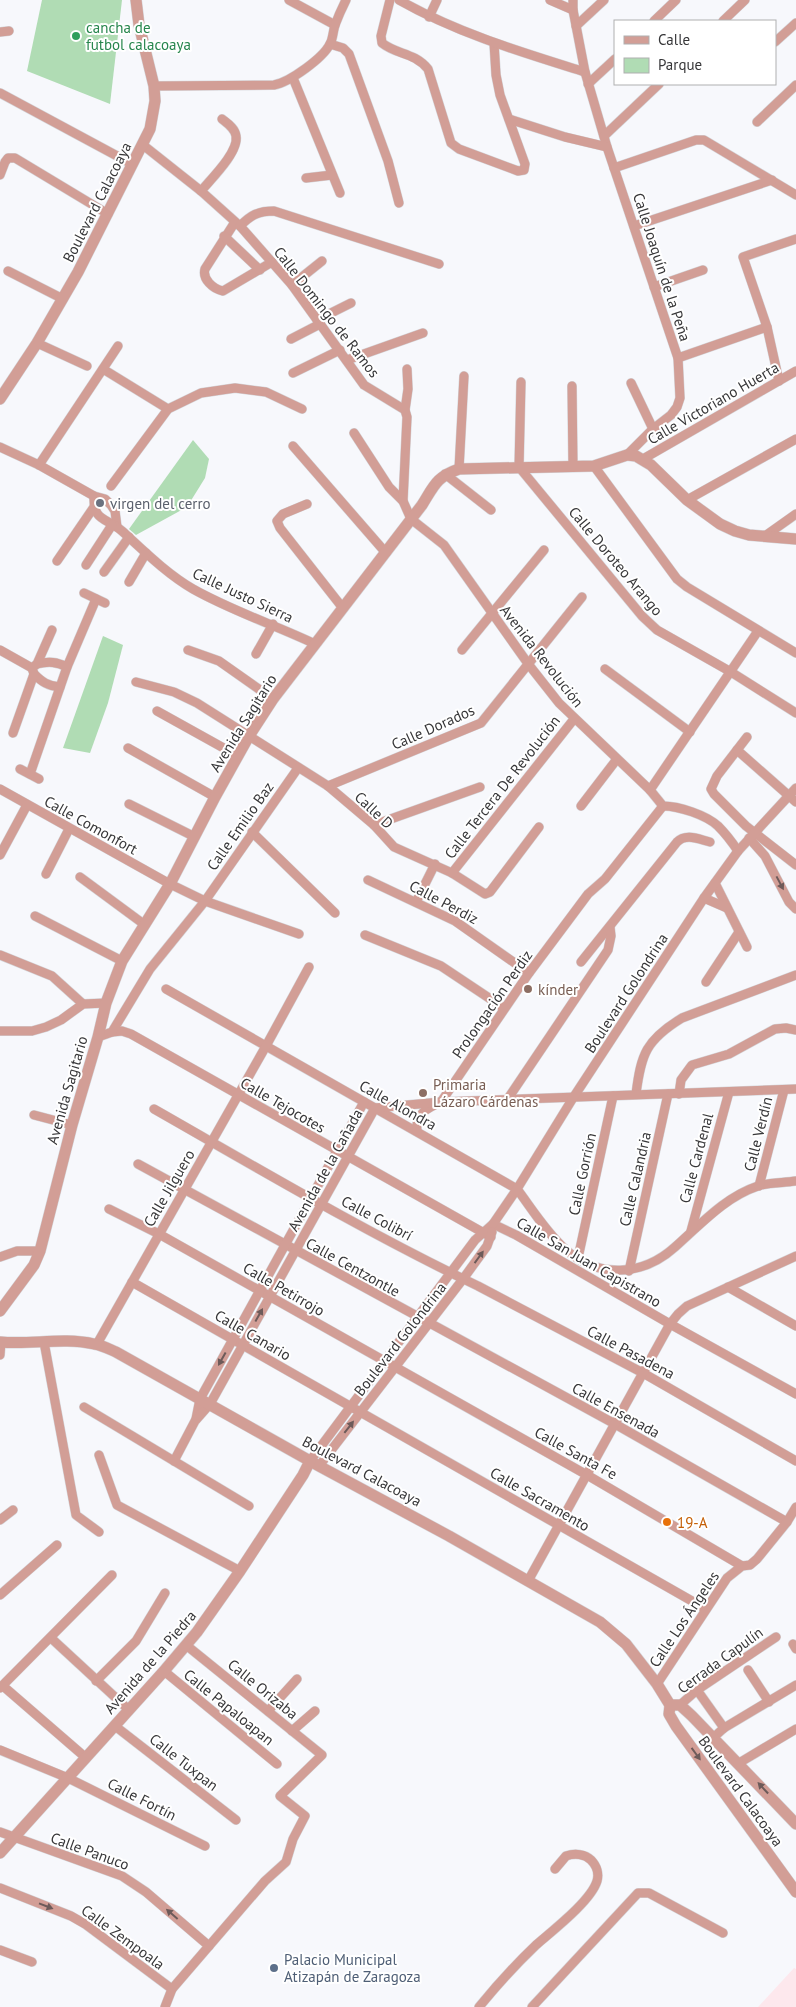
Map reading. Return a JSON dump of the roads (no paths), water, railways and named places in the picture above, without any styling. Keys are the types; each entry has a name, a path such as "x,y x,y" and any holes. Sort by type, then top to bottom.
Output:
{"street":[{"name":"Boulevard Calacoaya","path":"0,399 63,299 143,145 154,116 154,86 139,25 136,0"},
{"path":"289,0 335,25"},
{"path":"154,86 274,85 293,78 325,52 330,44 335,25 346,0"},
{"path":"390,0 381,36 382,43 388,48 412,56 428,69 452,144 459,149 518,171 524,170 525,164 500,95 496,75 494,43"},
{"path":"399,0 429,17 494,43 585,72"},
{"path":"429,17 437,0"},
{"path":"550,0 572,10"},
{"name":"Calle Joaquín de la Peña","path":"573,0 572,10 588,84 607,147 678,358 680,398 677,407 627,455"},
{"path":"576,26 604,0"},
{"path":"655,20 676,0"},
{"path":"724,20 745,0"},
{"path":"776,41 796,23"},
{"path":"330,44 344,48 349,54 388,161 400,203"},
{"path":"588,84 614,60"},
{"path":"293,78 340,193"},
{"path":"604,136 658,85"},
{"path":"757,122 796,85"},
{"path":"0,93 132,164"},
{"path":"201,191 236,147 236,136 231,126 222,119"},
{"path":"508,119 565,137 607,147"},
{"path":"614,168 696,140 704,140 796,195"},
{"name":"Calle Domingo de Ramos","path":"143,145 201,191 237,224 292,285 364,385 404,410"},
{"path":"0,176 8,158 15,158 108,214"},
{"path":"306,178 332,175"},
{"path":"634,226 772,180"},
{"path":"272,262 223,291 216,289 204,277 204,269 224,236 237,224 262,211 274,211 439,264"},
{"path":"224,236 260,270"},
{"path":"778,381 767,327 743,257 796,239"},
{"path":"292,285 322,261"},
{"path":"654,287 703,270"},
{"path":"8,271 63,299"},
{"path":"291,339 351,303"},
{"path":"678,358 767,327"},
{"path":"346,360 423,334"},
{"path":"37,343 86,366"},
{"path":"39,465 118,346"},
{"path":"293,373 340,350"},
{"path":"103,369 168,409"},
{"path":"403,501 407,417 404,410 408,389 407,369"},
{"name":"Calle Victoriano Huerta","path":"643,459 796,371"},
{"path":"459,469 464,376"},
{"path":"519,467 521,382"},
{"path":"631,384 653,429"},
{"path":"572,386 573,468"},
{"path":"111,486 168,409 201,393 234,388 266,392 302,409"},
{"path":"354,434 389,487 403,501 412,519"},
{"path":"687,500 796,439"},
{"path":"293,446 386,553"},
{"path":"0,447 39,465 94,496 105,499 111,505 114,512 114,526 86,565"},
{"path":"445,474 459,469 573,468 594,466 627,455 636,456 643,459 687,500 720,524 735,531 796,539"},
{"path":"594,466 677,579 687,587 796,653"},
{"name":"Calle Doroteo Arango","path":"519,467 648,623 731,672 796,714"},
{"path":"445,474 491,510"},
{"name":"Avenida Sagitario","path":"0,1311 34,1265 40,1251 106,1003 122,961 170,884 215,797 249,736 273,699 445,474"},
{"path":"57,561 94,507 94,496"},
{"path":"307,504 283,514 278,521 280,528 342,607"},
{"name":"Calle Justo Sierra","path":"94,507 96,514 129,537 146,553 192,588 315,644"},
{"path":"765,536 796,514"},
{"name":"Avenida Revolución","path":"412,519 444,545 529,664 574,719 650,790 662,804"},
{"path":"104,572 129,537"},
{"path":"462,650 544,550"},
{"path":"129,582 146,553"},
{"path":"84,593 105,603"},
{"name":"Calle Dorados","path":"328,786 481,723 582,598"},
{"path":"30,774 67,667 96,599"},
{"path":"256,654 273,624"},
{"path":"13,733 34,668 52,630"},
{"path":"650,790 758,631"},
{"path":"0,650 34,668 41,681 50,686 60,687"},
{"path":"188,650 219,662 273,699"},
{"path":"34,668 47,662 58,663 67,667"},
{"path":"605,669 690,732"},
{"name":"Calle D","path":"136,682 187,696 328,786 374,825 394,847 435,864 486,894 490,892 539,827"},
{"path":"157,712 238,756"},
{"name":"Calle Tercera De Revolución","path":"452,873 574,719"},
{"path":"747,737 712,782 711,789 751,835 765,856 789,902 796,908"},
{"path":"128,748 215,797"},
{"path":"736,750 792,799"},
{"path":"581,806 617,759"},
{"name":"Calle Emilio Baz","path":"112,1032 150,969 205,901 298,768"},
{"path":"20,769 40,779"},
{"path":"374,825 480,787"},
{"name":"Boulevard Golondrina","path":"315,1464 349,1406 483,1232 493,1224 704,898 738,850 751,835 792,799 796,788"},
{"name":"Calle Comonfort","path":"0,789 69,829 205,901 299,934"},
{"path":"129,804 194,837"},
{"path":"662,804 676,806 709,820 717,825 738,850"},
{"name":"Prolongación Perdiz","path":"417,1131 417,1120 420,1115 431,1106 441,1102 529,973 593,889 605,879 662,804"},
{"path":"0,855 27,805"},
{"path":"46,874 69,829"},
{"path":"252,832 335,914"},
{"path":"751,835 796,865"},
{"path":"582,962 682,837 688,836 710,842"},
{"path":"416,902 435,864"},
{"path":"80,877 145,924"},
{"name":"Calle Perdiz","path":"368,880 466,927 529,973"},
{"path":"715,883 747,947"},
{"path":"704,898 727,908"},
{"path":"36,916 122,961"},
{"path":"507,1100 608,950 611,936 610,927"},
{"path":"706,982 739,932"},
{"path":"364,936 435,963 504,1008"},
{"path":"0,955 52,976 83,1004"},
{"name":"Calle Jilguero","path":"97,1344 309,967"},
{"path":"636,1094 639,1067 645,1051 668,1026 682,1018 796,975"},
{"name":"Calle Alondra","path":"166,990 517,1189"},
{"path":"1,1034 46,1027 61,1020 83,1004 106,1003"},
{"path":"679,1094 681,1080 692,1065 729,1054 775,1029 796,1030"},
{"name":"Calle Tejocotes","path":"112,1032 122,1031 131,1034 491,1237"},
{"path":"98,1037 112,1032"},
{"name":"Avenida de la Cañada","path":"205,1401 243,1344 375,1108 441,1102 796,1089"},
{"name":"Calle Verdín","path":"759,1186 784,1090"},
{"name":"Calle Cardenal","path":"691,1231 728,1092"},
{"name":"Calle Calandria","path":"628,1271 668,1094"},
{"name":"Calle Gorrión","path":"578,1258 613,1096"},
{"name":"Avenida de la Cañada","path":"205,1401 233,1339 364,1102"},
{"name":"Calle Colibrí","path":"154,1108 311,1198 451,1274"},
{"path":"34,1115 72,1125"},
{"name":"Calle Centzontle","path":"138,1164 429,1323"},
{"path":"517,1189 554,1238 578,1258 602,1269 628,1271 650,1264 663,1257 691,1231 726,1203 759,1186 796,1181"},
{"name":"Calle Petirrojo","path":"109,1209 159,1234 394,1368"},
{"name":"Boulevard Golondrina","path":"315,1464 360,1413 488,1246 493,1224"},
{"name":"Calle San Juan Capistrano","path":"493,1224 529,1242 670,1324 796,1394"},
{"path":"0,1257 17,1252 40,1251"},
{"path":"528,1581 670,1324 678,1314 688,1306 795,1257"},
{"name":"Calle Pasadena","path":"451,1274 643,1373 796,1461"},
{"name":"Calle Canario","path":"132,1282 243,1344 360,1413"},
{"path":"728,1287 796,1326"},
{"name":"Calle Ensenada","path":"429,1323 615,1424 787,1522"},
{"name":"Boulevard Calacoaya","path":"0,1342 81,1342 97,1344 116,1352 315,1464 384,1500 528,1581 612,1631 626,1644 675,1705 714,1737 796,1824"},
{"path":"0,1342 0,1355"},
{"path":"44,1342 76,1515 99,1532"},
{"name":"Calle Santa Fe","path":"394,1368 587,1475 742,1566"},
{"path":"174,1461 205,1401"},
{"path":"84,1407 249,1506"},
{"name":"Calle Sacramento","path":"360,1413 706,1609"},
{"path":"99,1455 117,1505 240,1571"},
{"name":"Avenida de la Piedra","path":"0,1853 164,1672 186,1645 240,1571 303,1475 315,1464"},
{"name":"Calle Los Ángeles","path":"657,1684 727,1578 742,1566 750,1564 757,1559 787,1522 796,1507"},
{"path":"0,1520 13,1510"},
{"path":"0,1595 58,1545"},
{"path":"86,1757 1,1687 112,1575"},
{"path":"96,1681 136,1641 165,1594"},
{"name":"Cerrada Capulín","path":"675,1705 776,1637"},
{"path":"50,1638 129,1710"},
{"name":"Calle Orizaba","path":"186,1645 322,1755 280,1796 305,1816 293,1839 286,1862 265,1881 209,1946"},
{"path":"748,1670 769,1702"},
{"name":"Calle Papaloapan","path":"164,1672 277,1764"},
{"path":"268,1711 297,1679"},
{"path":"714,1737 724,1728 796,1685"},
{"path":"697,1690 724,1728"},
{"name":"Boulevard Calacoaya","path":"675,1705 669,1714 676,1726 796,1892"},
{"path":"292,1731 315,1711"},
{"name":"Calle Tuxpan","path":"115,1726 236,1820"},
{"path":"740,1763 796,1729"},
{"name":"Calle Fortín","path":"0,1750 68,1778 204,1846"},
{"name":"Calle Panuco","path":"0,1832 128,1879 209,1946"},
{"path":"479,2007 499,1983 537,1944 563,1923 591,1892 596,1882 598,1873 596,1866 590,1859 580,1855 566,1856 555,1868"},
{"name":"Calle Zempoala","path":"0,1888 71,1916 85,1924 172,1989"},
{"path":"532,2007 633,1897 643,1892 648,1892 723,1934"},
{"path":"165,2007 172,1989 209,1946"},
{"path":"0,1950 32,1962"}],"place":[{"name":"cancha de futbol calacoaya","path":"76,36"},
{"name":"virgen del cerro","path":"100,503"},
{"name":"kínder","path":"528,989"},
{"name":"Primaria Lázaro Cárdenas","path":"423,1093"},
{"name":"19-A","path":"667,1522"},
{"name":"Palacio Municipal Atizapán de Zaragoza","path":"274,1968"}]}
